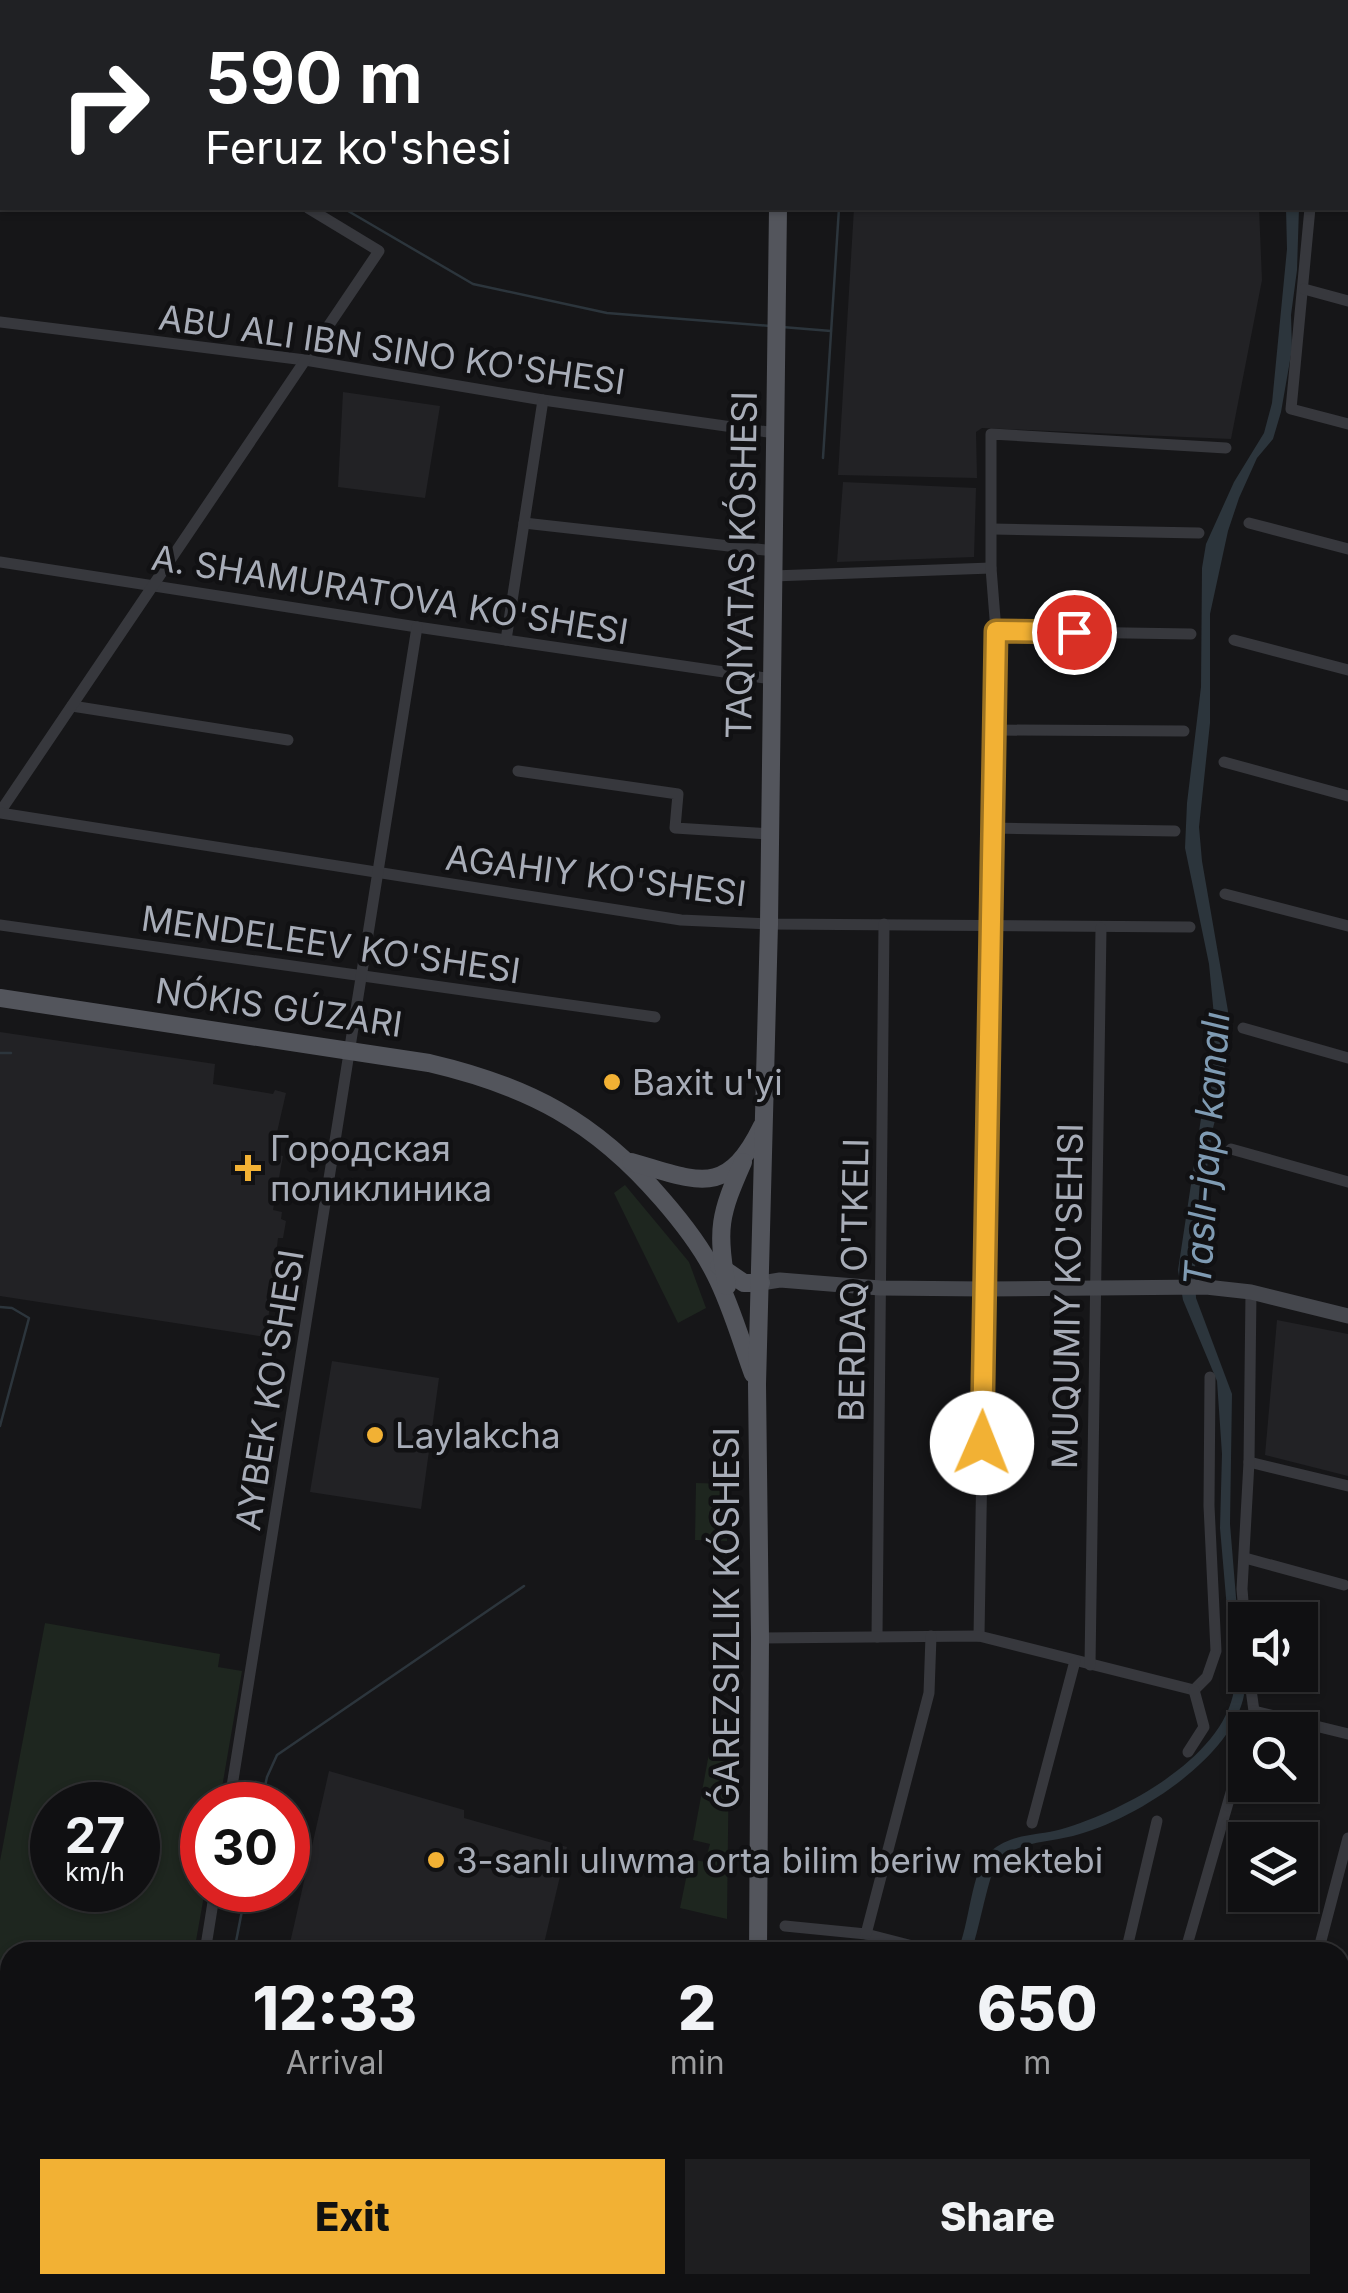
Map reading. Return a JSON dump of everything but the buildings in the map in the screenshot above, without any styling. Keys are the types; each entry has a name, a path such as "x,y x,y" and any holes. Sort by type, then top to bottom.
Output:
{"main road":[{"name":"ǴAREZSIZLIK KÓSHESI","path":"758,1942 760,1638 756,1384 769,924 778,210"},
{"path":"0,998 350,1050 484,1076 543,1100 614,1148 724,1270 744,1283 761,1284"},
{"path":"732,1314 720,1218 764,1121"},
{"path":"691,1180 714,1178 743,1161"},
{"path":"630,1162 748,1201 761,1217"},
{"path":"698,1244 732,1314 756,1384"}],"street":[{"path":"0,812 379,251 311,210"},
{"path":"1310,210 1290,409 1348,424"},
{"path":"1304,289 1348,301"},
{"name":"ABU ALI IBN SINO KO'SHESI","path":"0,322 304,360 542,400 775,433"},
{"path":"506,640 542,400"},
{"path":"979,1636 996,631 991,568 990,434 1226,448"},
{"path":"524,523 774,551"},
{"path":"1249,523 1348,549"},
{"path":"992,530 1199,533"},
{"name":"A. SHAMURATOVA KO'SHESI","path":"0,562 417,628 772,678"},
{"path":"774,576 991,568"},
{"name":"AYBEK KO'SHESI","path":"233,1782 417,628"},
{"path":"996,631 1191,634"},
{"path":"1234,640 1348,670"},
{"path":"72,706 288,740"},
{"path":"993,730 1184,731"},
{"path":"1224,762 1348,796"},
{"path":"518,771 678,794 675,828 770,834"},
{"name":"AGAHIY KO'SHESI","path":"0,812 681,920 1190,927"},
{"path":"992,828 1175,831"},
{"path":"1225,894 1348,926"},
{"name":"MENDELEEV KO'SHESI","path":"0,924 655,1018"},
{"name":"BERDAQ O'TKELI","path":"877,1636 884,924"},
{"name":"MUQUMIY KO'SEHSI","path":"1090,1666 1100,928"},
{"path":"1242,1028 1348,1058"},
{"path":"1231,1149 1348,1182"},
{"path":"761,1284 780,1280 880,1288 1206,1287 1251,1292 1348,1316"},
{"path":"1243,1602 1251,1292"},
{"path":"1194,1690 1207,1677 1216,1652 1209,1506 1210,1377"},
{"path":"1249,1462 1348,1486"},
{"path":"1245,1558 1344,1585"},
{"path":"866,1934 929,1692 931,1636"},
{"path":"760,1638 979,1636 1194,1690"},
{"path":"1032,1823 1075,1661"},
{"path":"1188,1752 1204,1726 1194,1690"},
{"path":"1251,1692 1254,1711 1348,1734"},
{"path":"1188,1942 1228,1802"},
{"path":"1128,1942 1157,1821"},
{"path":"1321,1942 1348,1838"},
{"path":"207,1942 211,1912"},
{"path":"785,1926 866,1934 897,1942"}],"shaded area":[{"path":"854,210 1259,210 1262,280 1231,439 982,428 976,432 977,478 838,475"},
{"path":"343,392 440,406 425,498 338,487"},
{"path":"843,482 976,488 974,557 837,562"},
{"path":"0,1032 215,1064 213,1084 286,1093 272,1154 283,1156 273,1210 282,1212 281,1219 286,1221 283,1238 278,1238 266,1337 0,1296"},
{"path":"625,1185 689,1262 706,1308 678,1323 614,1193"},
{"path":"1277,1320 1348,1334 1348,1476 1265,1455"},
{"name":"Laylakcha","path":"332,1361 439,1378 421,1509 310,1492"},
{"path":"696,1483 729,1484 727,1541 695,1540"},
{"path":"45,1623 220,1654 218,1667 242,1671 223,1782 180,1782 180,1912 201,1912 196,1942 0,1942 0,1861"},
{"path":"710,1748 729,1750 727,1919 680,1908 690,1859 705,1862 710,1844 693,1840"},
{"name":"3-sanlı ulıwma orta bilim beriw mektebi","path":"329,1771 464,1810 464,1818 567,1847 544,1942 290,1942 297,1912 310,1912 310,1855"}],"water":[{"name":"Taslı-jap kanalı","path":"1286,210 1299,210 1292,349 1281,412 1273,439 1257,458 1239,498 1210,614 1210,723 1199,827 1228,1011 1223,1090 1213,1128 1195,1267 1196,1298 1232,1394 1230,1524 1236,1602 1228,1602 1228,1621 1220,1528 1222,1454 1217,1381 1183,1300 1178,1270 1215,1026 1209,964 1185,848 1201,687 1202,568 1206,544 1234,482 1264,433 1272,403 1287,249"},
{"path":"1233,1692 1244,1692 1238,1712 1228,1712 1228,1731 1221,1742 1200,1764 1150,1802 1097,1828 1026,1846 1000,1858 992,1873 974,1942 960,1942 979,1871 990,1852 1015,1838 1087,1821 1141,1795 1191,1759 1226,1715"}],"waterway":[{"path":"346,210 473,284 607,313 770,326"},
{"path":"823,458 839,210"},
{"path":"782,327 831,331"},
{"path":"0,1053 11,1053"},
{"path":"0,1307 12,1308 29,1318 0,1426"},
{"path":"266,1782 277,1755 524,1586"},
{"path":"236,1942 242,1912"}],"place":[{"name":"Baxit u'yi","path":"612,1082"},
{"name":"Городская поликлиника","path":"248,1168"},
{"name":"Laylakcha","path":"375,1435"},
{"name":"3-sanlı ulıwma orta bilim beriw mektebi","path":"436,1860"}],"route":[{"path":"982,1443 996,631 1074,632"}]}
